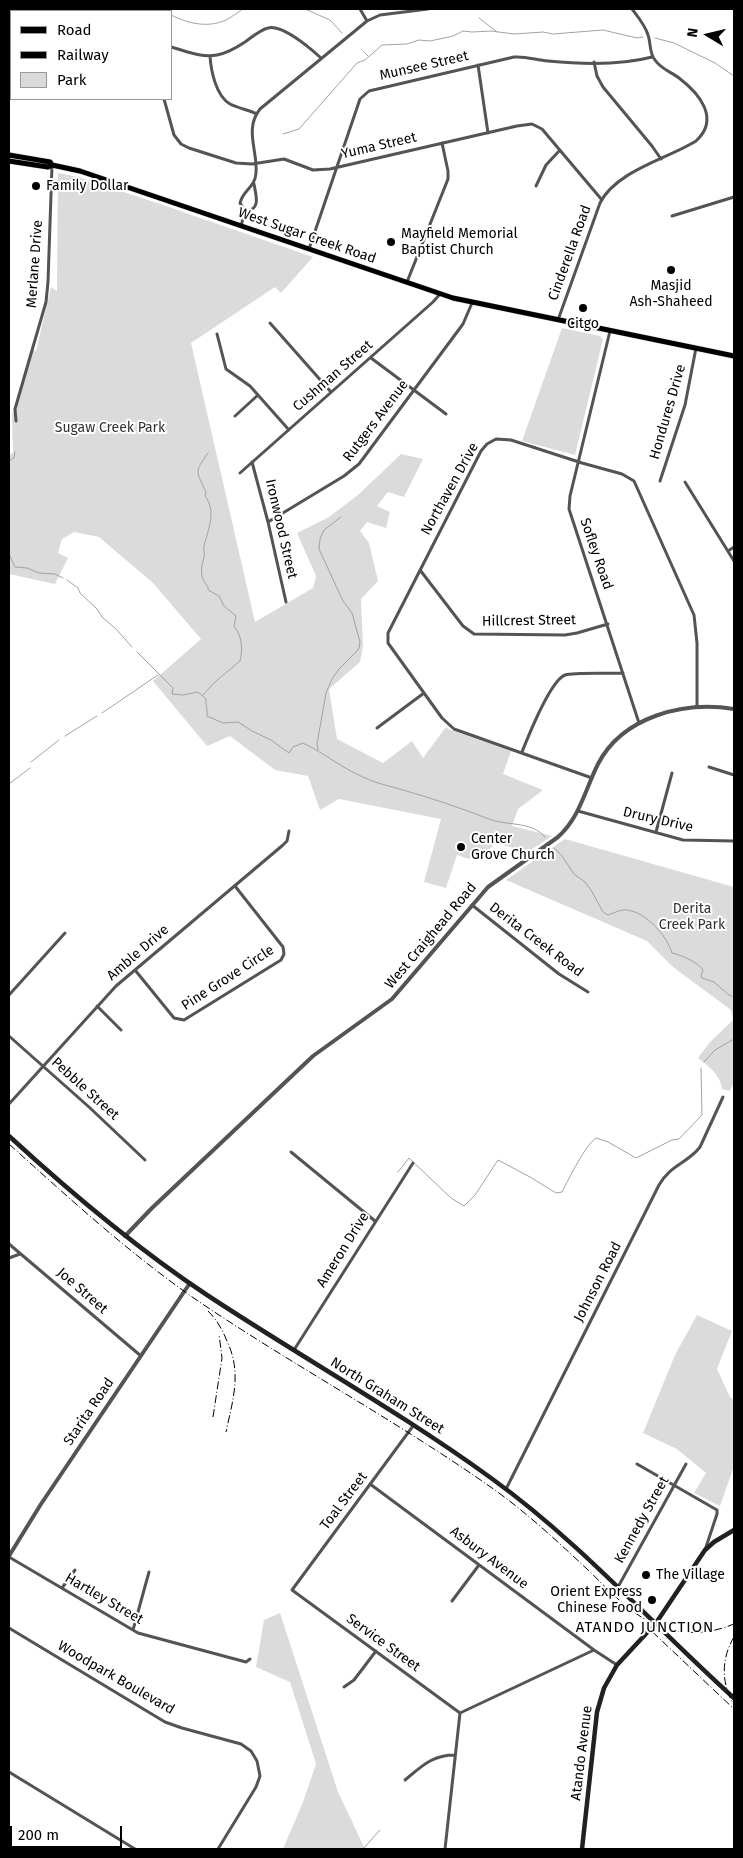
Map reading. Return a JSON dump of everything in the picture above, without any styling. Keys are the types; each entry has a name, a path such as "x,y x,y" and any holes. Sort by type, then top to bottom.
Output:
{"main road":[{"name":"West Sugar Creek Road","path":"9,155 50,162 52,165 80,171 440,294 472,303 734,356"},
{"name":"West Sugar Creek Road","path":"9,161 48,167 52,165"},
{"name":"North Graham Street","path":"9,1136 125,1236 190,1283 458,1455 506,1489 562,1535 618,1586 734,1698"},
{"name":"Atando Avenue","path":"582,1849 597,1712 604,1688 617,1664 656,1623 705,1550 734,1530"}],"street":[{"path":"360,9 366,21"},
{"path":"246,211 253,209 257,202 254,184 256,163 252,132 257,114 366,21 380,15 428,9"},
{"path":"632,9 647,31 652,57"},
{"path":"172,46 196,54 210,56 230,51 265,29 273,27 279,28 321,58"},
{"path":"210,56 218,90 222,97 230,104 257,114"},
{"name":"Munsee Street","path":"309,249 360,99 365,93 373,89 520,57 549,61 627,62 652,57"},
{"name":"Cinderella Road","path":"558,321 602,200 612,188 623,180 693,143 705,129 707,116 703,104 680,79 659,66 652,57"},
{"path":"594,62 597,76 603,87 661,159"},
{"path":"478,65 488,133"},
{"name":"Yuma Street","path":"164,100 174,135 184,145 230,162 243,164 284,159 313,170 337,168 524,124 532,124 542,129 602,200"},
{"path":"407,282 448,179 442,143"},
{"path":"536,186 546,165 560,150"},
{"name":"Merlane Drive","path":"16,421 16,408 46,296 52,165"},
{"path":"246,211 240,203 242,197 254,184"},
{"path":"672,216 734,197"},
{"path":"241,226 246,211"},
{"name":"Cushman Street","path":"240,473 440,294"},
{"name":"Rutgers Avenue","path":"268,522 354,470 463,324 472,303"},
{"path":"270,323 331,392"},
{"name":"Sofley Road","path":"610,331 570,496 569,509 639,723"},
{"path":"218,334 226,369 245,382 288,430"},
{"name":"Hondures Drive","path":"660,480 685,405 696,348"},
{"path":"370,358 446,414"},
{"path":"235,416 258,395"},
{"name":"Northaven Drive","path":"592,778 454,729 444,720 387,640 388,632 480,451 487,444 496,439 506,439 631,478 636,485 694,615 697,707"},
{"name":"Ironwood Street","path":"252,462 286,602"},
{"path":"685,482 734,561"},
{"path":"728,551 734,547"},
{"name":"Hillcrest Street","path":"420,570 463,626 474,634 565,635 608,624"},
{"path":"522,752 540,710 562,677 573,674 623,673"},
{"path":"377,728 424,693"},
{"name":"West Craighead Road","path":"125,1236 152,1208 313,1056 392,999 472,904 497,879 558,837 570,825 603,756 611,744 623,733 639,723 667,713 708,706 734,709"},
{"path":"709,767 734,775"},
{"path":"656,832 672,773"},
{"name":"Drury Drive","path":"578,811 690,840 734,841"},
{"name":"Amble Drive","path":"9,1104 97,1006 135,970 287,841 289,831"},
{"name":"Pine Grove Circle","path":"135,970 174,1018 180,1021 186,1020 208,1007 281,960 284,952 283,947 235,886"},
{"name":"Derita Creek Road","path":"472,904 559,974 588,992"},
{"path":"9,994 65,933"},
{"path":"97,1006 121,1030"},
{"name":"Pebble Street","path":"9,1036 145,1160"},
{"name":"Johnson Road","path":"506,1489 661,1181 671,1170 700,1147 723,1097"},
{"path":"291,1152 375,1221"},
{"name":"Ameron Drive","path":"294,1350 413,1163"},
{"name":"Joe Street","path":"9,1244 141,1356"},
{"path":"9,1258 21,1254"},
{"name":"Starita Road","path":"9,1557 41,1504 190,1283"},
{"name":"Toal Street","path":"292,1590 413,1426"},
{"path":"637,1464 717,1510 718,1514 705,1550"},
{"name":"Kennedy Street","path":"618,1586 686,1464"},
{"name":"Asbury Avenue","path":"370,1484 594,1650 617,1664"},
{"name":"Hartley Street","path":"9,1557 133,1630 145,1635 246,1662 250,1659"},
{"path":"452,1601 479,1565"},
{"path":"62,1588 75,1570"},
{"path":"133,1630 149,1572"},
{"name":"Service Street","path":"292,1590 460,1714"},
{"name":"Woodpark Boulevard","path":"9,1628 160,1719 182,1728 241,1744 251,1751 259,1766 258,1782 218,1849"},
{"path":"445,1849 460,1714 594,1650"},
{"path":"344,1688 354,1680 376,1651"},
{"path":"405,1780 434,1758 443,1755 455,1755"},
{"path":"9,1772 135,1849"}],"green space":[{"name":"Sugaw Creek Park","path":"58,173 78,177 160,204 313,257 281,293 275,287 191,343 255,622 313,588 316,576 297,533 329,517 358,495 401,454 423,459 404,497 388,492 377,506 390,512 386,528 367,522 360,531 369,543 378,581 361,599 363,646 360,662 329,689 337,739 383,763 412,741 423,758 446,727 511,751 503,774 543,790 518,809 512,826 552,836 528,852 495,843 488,851 480,849 469,859 457,855 446,888 424,882 441,819 339,799 320,810 308,776 275,770 230,736 207,746 153,681 201,639 153,583 99,537 74,532 62,539 58,553 68,558 55,584 9,574 9,456 13,452 12,415 31,350 36,351 51,287 57,291"},
{"path":"562,328 600,336 603,339 575,455 522,441"},
{"name":"Derita Creek Park","path":"565,839 734,887 734,1082 730,1091 722,1089 716,1075 698,1058 710,1042 733,1020 731,1010 673,967 647,941 506,880"},
{"path":"697,1315 732,1331 717,1369 730,1397 734,1400 734,1466 720,1506 694,1493 706,1473 677,1449 643,1433 675,1355"},
{"path":"280,1613 338,1792 365,1849 283,1849 303,1802 316,1764 290,1682 256,1667 264,1620"}],"waterway":[{"path":"172,15 192,23 212,24 226,20 243,9"},
{"path":"305,9 330,20 342,33"},
{"path":"479,18 497,32"},
{"path":"283,134 299,129 357,63 365,60 382,45 407,44 419,40 430,41 453,36 463,31 491,31 514,34 543,32 553,34 603,30 637,38 643,37"},
{"path":"655,38 674,43 715,63 734,76"},
{"path":"363,51 368,56"},
{"path":"9,461 14,458 15,452"},
{"path":"203,695 240,661 241,651 240,638 234,626 236,616 224,606 219,596 208,590 202,576 204,547 211,514 209,502 205,496 206,492 198,472 200,464 208,453"},
{"path":"318,750 317,744 326,693 332,679 356,652 360,642 352,613 343,601 319,549 320,539 324,530 341,517"},
{"path":"9,554 15,567 27,568 39,573 55,574 63,578"},
{"path":"67,580 78,588 80,593 132,647"},
{"path":"137,652 173,688 172,694 183,695 198,692 206,699 207,716 223,723 238,722 271,740 289,753 293,747 303,743 372,781 496,821 533,828 545,837"},
{"path":"102,713 158,675"},
{"path":"65,736 97,716"},
{"path":"31,762 59,740"},
{"path":"9,784 30,768"},
{"path":"554,848 574,874 585,882 603,912 608,915 627,910 641,915 661,932 672,953 697,964 703,970 702,978 714,982 734,997"},
{"path":"704,1062 715,1050 734,1039"},
{"path":"398,1172 409,1158 451,1198 464,1206 475,1195 498,1160 556,1193 562,1192 582,1155 596,1138 608,1142 636,1158 672,1140 679,1139 702,1115 701,1068"},
{"path":"363,1849 380,1830"}],"railway":[{"path":"9,1144 124,1245 198,1301 456,1463 505,1497 553,1537 618,1599 643,1618 662,1627 683,1632 703,1632 734,1624"},
{"path":"208,1311 217,1321 223,1333 232,1353 234,1364 235,1386 226,1432"},
{"path":"213,1417 222,1358 219,1334"},
{"path":"642,1622 734,1709"},
{"path":"734,1637 727,1654 724,1671 727,1688 734,1705"}],"place":[{"name":"Family Dollar","path":"36,186"},
{"name":"Mayfield Memorial Baptist Church","path":"391,242"},
{"name":"Masjid Ash-Shaheed","path":"671,270"},
{"name":"Citgo","path":"583,308"},
{"name":"Center Grove Church","path":"461,847"},
{"name":"The Village","path":"646,1575"},
{"name":"Orient Express Chinese Food","path":"652,1600"}],"district":[{"name":"ATANDO JUNCTION","path":"645,1628"}]}
